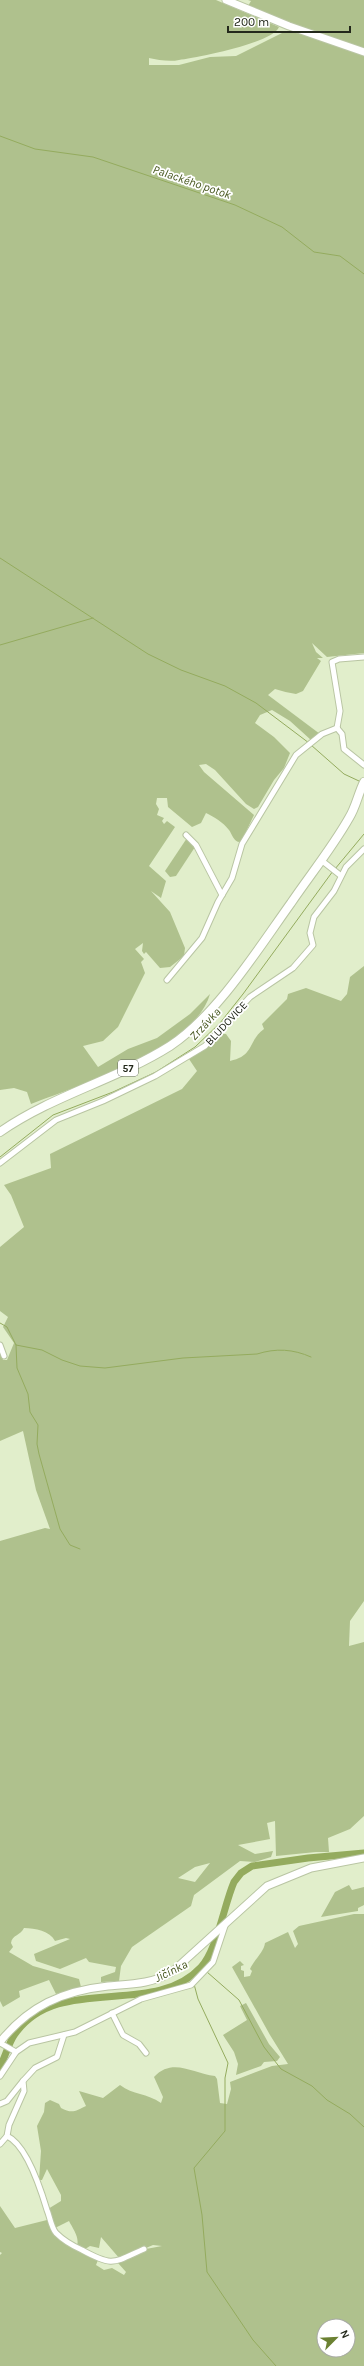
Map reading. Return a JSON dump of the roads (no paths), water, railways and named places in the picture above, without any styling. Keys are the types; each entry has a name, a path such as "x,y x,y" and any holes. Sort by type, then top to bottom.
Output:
{"main road":[{"name":"57","path":"0,1132 45,1104 143,1061 187,1033 232,983 321,860 349,818 363,784"}],"street":[{"path":"226,0 289,26 364,52"},
{"path":"167,980 197,946 232,878 242,844 296,755 311,742 336,728 340,711 332,662 339,659 364,657"},
{"path":"336,728 342,734 344,749 364,765"},
{"path":"186,835 196,845 222,895"},
{"name":"BLUDOVICE","path":"0,1163 56,1120 103,1101 155,1076 205,1046 250,997 293,968 313,945 310,933 312,922 334,891 339,874 364,849"},
{"path":"321,860 339,874"},
{"path":"0,1345 4,1356"},
{"path":"224,1924 213,1962 195,1982 167,1993 141,1999 75,2032 29,2043 12,2049 0,2043 32,2010 55,1998 77,1992 157,1981 172,1972 208,1938 267,1886 280,1879 311,1868 364,1858"},
{"path":"112,2013 123,2035 139,2044 146,2053"},
{"path":"0,2104 7,2101 35,2068 57,2057 64,2035"},
{"path":"0,2076 12,2049"},
{"path":"0,2144 7,2136 9,2125 24,2091 23,2081"},
{"path":"7,2136 14,2139 20,2146 38,2183 53,2228 63,2238 97,2258 108,2262 117,2262 144,2249"}],"waterway":[{"name":"Palackého potok","path":"0,136 35,149 93,157 235,205 282,227 314,252 340,256 364,274"},
{"path":"0,558 148,654 181,670 225,686 256,703 309,743"},
{"path":"0,645 93,618"},
{"path":"311,745 344,774 359,781"},
{"name":"Zrzávka","path":"335,869 364,834"},
{"name":"Zrzávka","path":"0,1157 53,1115 113,1092 156,1072 195,1047 220,1023 243,994 333,871"},
{"path":"0,1323 7,1327 16,1345 42,1350 62,1360 80,1366 105,1368 183,1358 257,1354 278,1350 298,1352 311,1357"},
{"path":"16,1345 17,1368 28,1394 30,1412 38,1425 37,1444 39,1454 60,1529 70,1545 80,1549"},
{"name":"Jičínka","path":"0,2067 13,2037 34,2015 56,2005 81,1999 133,1995 158,1991 181,1982 201,1967 212,1950 234,1882 241,1873 252,1866 308,1858 364,1853"},
{"path":"207,1972 239,2000 264,2047 281,2069 312,2086 327,2100 350,2114 364,2127"},
{"path":"194,1984 198,1999 228,2063 225,2078 225,2131 194,2168 202,2215 207,2272 253,2340 276,2366"}]}
